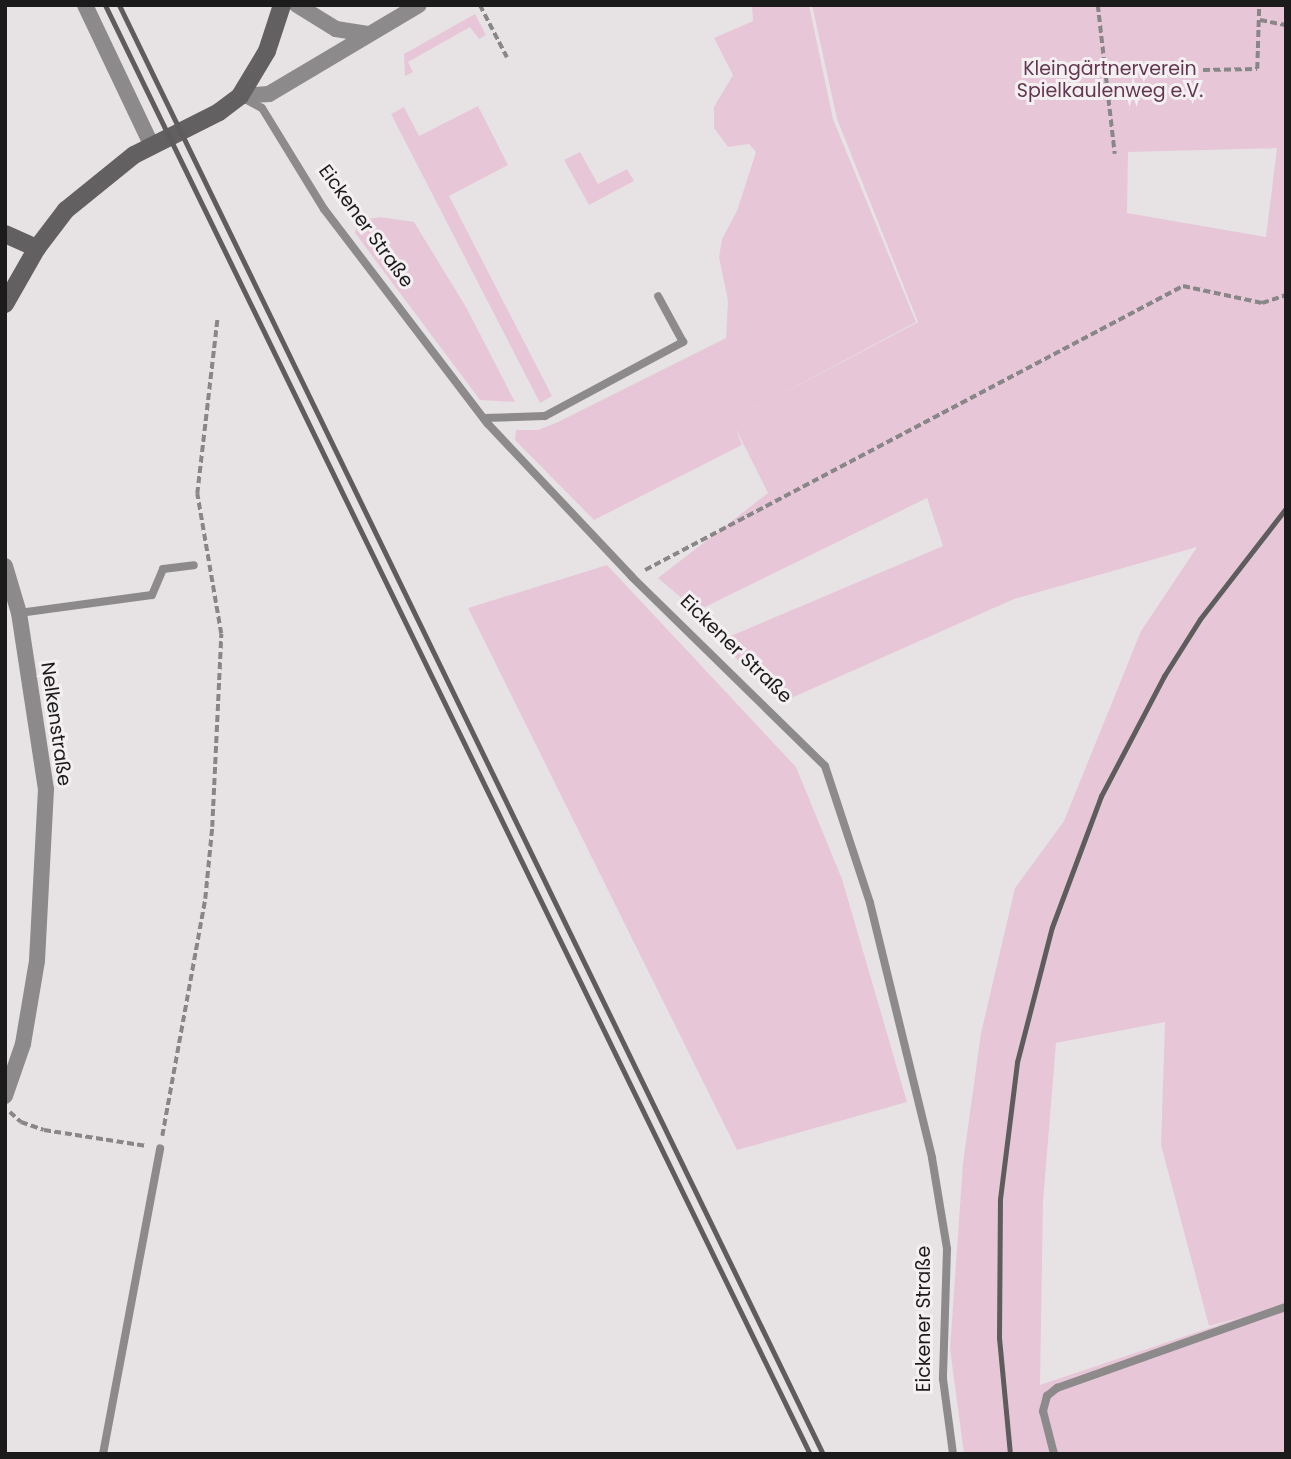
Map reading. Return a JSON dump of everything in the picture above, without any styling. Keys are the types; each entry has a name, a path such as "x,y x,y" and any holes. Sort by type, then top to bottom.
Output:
{"street":[{"path":"85,5 151,144"},
{"path":"5,304 37,248 66,210 151,144 219,112 240,96 267,51 282,5"},
{"path":"297,5 336,29 368,34"},
{"path":"240,96 269,94 419,5"},
{"path":"5,234 37,248"},
{"path":"5,264 21,275"},
{"name":"Nelkenstraße","path":"5,566 19,613 46,789 37,961 23,1044 5,1096"}],"lane":[{"name":"Eickener Straße","path":"240,96 262,108 324,209 484,418 632,577 825,766 842,810 870,903 932,1158 947,1249 943,1379 953,1454"},
{"path":"484,418 545,416 683,342 658,296"},
{"path":"19,613 152,595 163,569 194,565"},
{"path":"103,1454 160,1147"},
{"path":"1055,1454 1043,1411 1046,1396 1057,1388 1286,1307"}],"path":[{"path":"480,5 507,57"},
{"path":"1098,5 1115,154"},
{"path":"1203,70 1257,69 1259,5"},
{"path":"1260,20 1286,25"},
{"path":"632,577 1183,286 1262,303 1286,295"},
{"path":"5,1108 21,1122 44,1130 160,1147 205,899 212,827 221,634 197,494 217,320"}],"green space":[{"name":"Kleingärtnerverein Spielkaulenweg e.V.","path":"752,5 809,5 833,119 916,322 731,421 918,322 837,119 812,5 1286,5 1286,1454 964,1454 950,1349 963,1163 981,1033 1015,888 1064,821 1141,631 1197,547 1014,599 780,703 719,641 943,546 927,498 697,611 658,578 768,493 736,429 742,445 594,520 515,440 516,430 538,430 558,422 726,338 728,301 719,257 722,239 737,211 756,152 749,144 728,147 714,128 714,107 733,75 714,38 753,21","holes":["1277,148 1266,237 1127,213 1128,152","1165,1022 1161,1145 1209,1326 1242,1317 1040,1385 1043,1202 1056,1043"]},
{"path":"475,14 486,35 479,39 470,27 408,62 413,72 405,76 404,54"},
{"path":"478,106 508,165 449,196 552,396 540,403 391,114 404,107 419,136"},
{"path":"580,152 598,184 627,169 634,181 589,205 564,160"},
{"path":"380,217 414,222 466,307 515,402 480,400 355,233 358,221"},
{"path":"607,565 796,767 842,879 907,1102 737,1150 468,608"}],"railway":[{"path":"105,5 810,1454"},
{"path":"119,5 823,1454"},
{"path":"1010,1454 999,1338 1000,1199 1017,1062 1052,927 1101,796 1164,676 1200,619 1286,508"}]}
